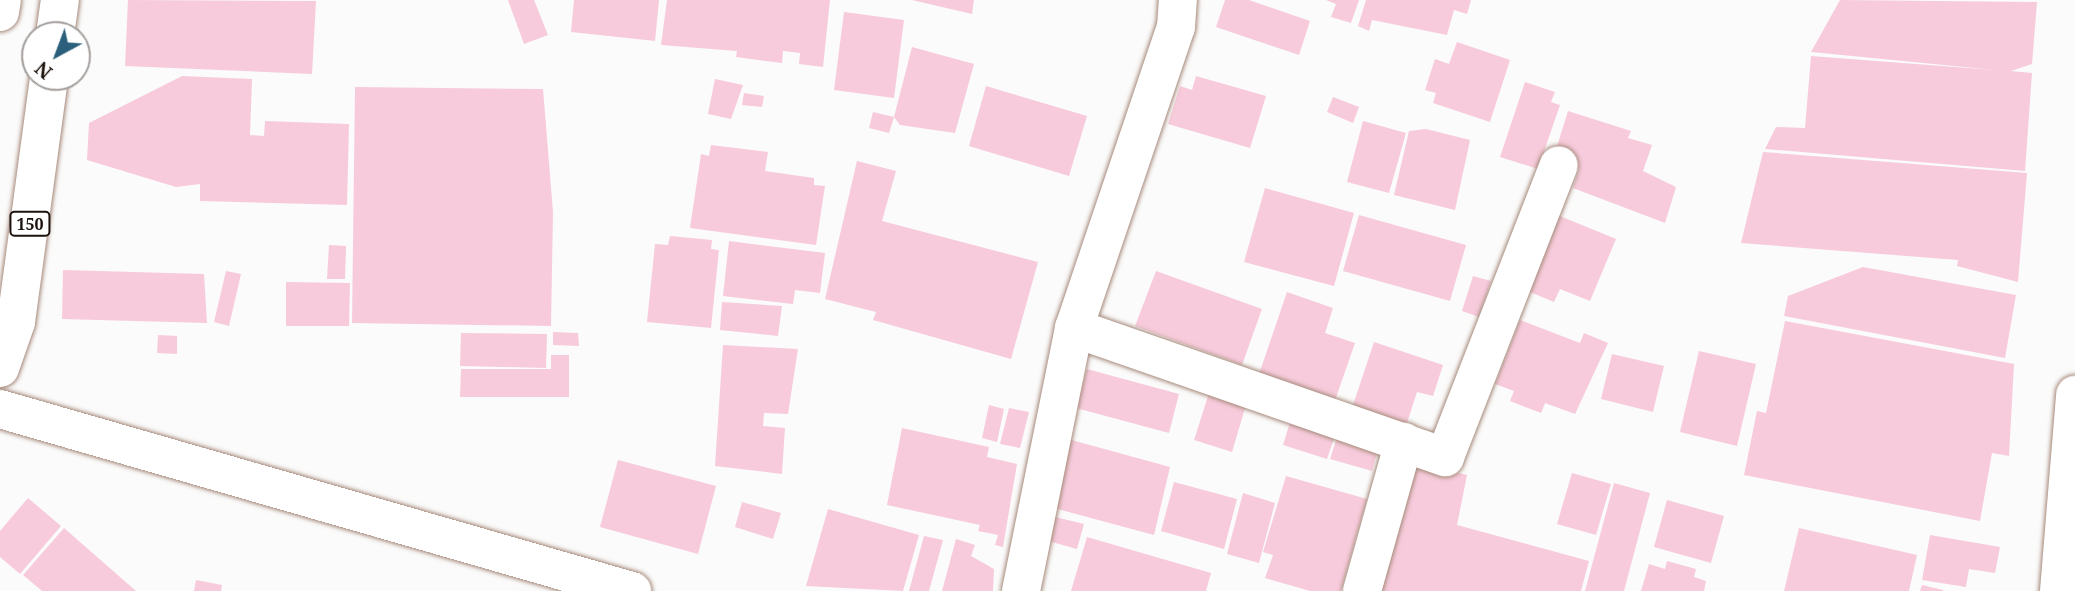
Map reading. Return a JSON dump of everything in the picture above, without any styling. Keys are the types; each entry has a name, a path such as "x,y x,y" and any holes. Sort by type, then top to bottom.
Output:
{"main road":[{"path":"0,12 2,0"},
{"path":"57,21 60,0"},
{"path":"1021,591 1074,328 1176,27 1178,0"},
{"name":"150","path":"0,368 16,322 48,91"},
{"path":"1074,328 1445,457 1559,165"},
{"path":"2059,591 2075,396"},
{"path":"0,409 632,591"},
{"path":"1362,591 1404,442"}],"building":[{"path":"128,0 316,1 312,74 125,66"},
{"path":"508,0 534,0 548,35 524,44"},
{"path":"574,0 659,0 655,41 571,32"},
{"path":"667,0 830,0 823,67 799,64 800,53 783,51 782,63 736,57 737,51 661,45"},
{"path":"912,0 974,0 972,14"},
{"path":"1225,0 1249,0 1310,21 1299,55 1216,27"},
{"path":"1326,0 1359,0 1351,23 1331,17 1336,4"},
{"path":"1366,0 1471,0 1467,14 1454,10 1447,35 1372,20 1369,31 1358,26"},
{"path":"1840,0 2037,2 2032,64 2011,71 2032,73 2025,171 1765,149 1776,127 1805,128 1811,56 1995,70 1811,52"},
{"path":"844,12 904,20 894,98 834,90"},
{"path":"1457,42 1510,60 1490,122 1433,103 1436,93 1425,90 1435,59 1449,64"},
{"path":"912,47 974,64 955,133 900,125 894,117"},
{"path":"182,76 252,79 250,135 264,136 265,121 349,124 347,205 200,201 200,184 176,187 87,160 89,123"},
{"path":"1196,76 1266,96 1250,148 1168,124 1180,86 1192,90"},
{"path":"715,79 743,85 731,119 708,114"},
{"path":"1525,82 1555,92 1551,102 1560,105 1538,169 1500,157"},
{"path":"986,86 1087,116 1069,176 969,146"},
{"path":"355,87 543,89 553,212 551,326 352,323"},
{"path":"744,93 764,96 762,107 742,105"},
{"path":"1333,97 1359,107 1353,123 1327,112"},
{"path":"1568,111 1631,131 1628,138 1652,145 1643,171 1676,187 1665,223 1573,188 1579,168 1553,159"},
{"path":"873,112 894,117 889,133 869,128"},
{"path":"1363,121 1406,133 1389,193 1347,182"},
{"path":"1426,129 1470,140 1455,210 1394,195 1409,131"},
{"path":"711,145 768,152 765,171 814,178 814,185 825,186 816,245 690,228 701,154 709,156"},
{"path":"1763,152 2027,173 2018,282 1957,266 1958,260 1741,243"},
{"path":"857,161 896,171 882,221 1038,262 1011,359 873,320 876,312 825,299"},
{"path":"1265,188 1354,213 1334,286 1244,262"},
{"path":"1555,214 1616,239 1590,301 1560,289 1554,302 1523,289"},
{"path":"1359,215 1466,245 1450,301 1343,271"},
{"path":"670,236 712,240 711,249 719,250 711,328 647,322 655,244 668,245"},
{"path":"729,241 825,253 820,293 795,290 793,304 723,296"},
{"path":"329,245 346,246 345,279 327,279"},
{"path":"1863,267 2016,295 2005,358 1784,316 1788,296"},
{"path":"63,270 204,274 207,323 62,319"},
{"path":"226,271 241,274 229,326 214,322"},
{"path":"1156,271 1262,309 1242,365 1135,326"},
{"path":"1473,276 1491,281 1479,317 1462,311"},
{"path":"286,282 350,283 349,326 286,326"},
{"path":"1287,292 1333,308 1325,333 1355,343 1332,409 1256,383"},
{"path":"722,302 782,306 778,336 720,330"},
{"path":"1520,320 1580,343 1584,333 1608,343 1575,414 1545,403 1541,413 1510,401 1514,391 1495,384"},
{"path":"1785,321 2014,364 2009,456 1992,453 1980,521 1744,475 1757,411 1766,413"},
{"path":"553,332 578,333 579,346 553,345"},
{"path":"461,333 547,334 546,368 460,366"},
{"path":"158,335 177,336 177,354 157,353"},
{"path":"1374,342 1443,365 1433,396 1417,392 1406,426 1352,408"},
{"path":"723,345 798,349 788,414 764,413 763,426 785,428 782,474 715,466"},
{"path":"1699,351 1756,364 1737,446 1680,432"},
{"path":"1612,354 1664,366 1653,412 1601,399"},
{"path":"551,355 569,355 569,397 460,397 461,369 551,369"},
{"path":"1087,369 1179,394 1169,433 1076,408"},
{"path":"1209,393 1246,405 1232,452 1194,440"},
{"path":"989,405 1004,409 997,442 982,438"},
{"path":"1009,408 1029,412 1020,448 1000,444"},
{"path":"1291,419 1336,433 1327,459 1283,445"},
{"path":"902,428 989,447 987,457 1017,464 1003,547 995,545 998,535 978,531 980,525 887,505"},
{"path":"1338,434 1379,446 1372,471 1330,459"},
{"path":"1068,439 1170,467 1154,535 1050,507"},
{"path":"618,460 716,486 698,554 600,527"},
{"path":"1409,460 1467,475 1457,525 1589,561 1581,591 1381,591"},
{"path":"1572,473 1611,484 1596,535 1557,524"},
{"path":"1286,476 1367,499 1341,591 1310,591 1265,578 1273,555 1263,552"},
{"path":"1174,482 1237,499 1224,549 1161,531"},
{"path":"1614,483 1650,493 1624,591 1585,591"},
{"path":"1243,493 1275,503 1259,563 1227,554"},
{"path":"28,498 61,526 20,574 0,557 0,531"},
{"path":"1667,500 1724,516 1711,563 1654,547"},
{"path":"742,502 781,513 773,539 735,527"},
{"path":"828,509 919,535 903,591 806,586"},
{"path":"1047,515 1084,524 1077,549 1041,539"},
{"path":"64,528 136,591 42,591 23,575"},
{"path":"1799,528 1917,555 1909,591 1784,591"},
{"path":"1930,535 2000,547 1995,573 1969,569 1966,587 1922,580"},
{"path":"924,536 943,540 929,591 909,591"},
{"path":"1087,537 1211,573 1206,591 1071,591"},
{"path":"956,539 975,545 971,556 994,569 993,591 942,591"},
{"path":"1667,561 1696,569 1694,577 1706,581 1704,591 1641,591 1649,564 1665,569"},
{"path":"196,580 222,585 221,591 194,591"},
{"path":"1922,585 1943,590 1943,591 1920,591"}]}
